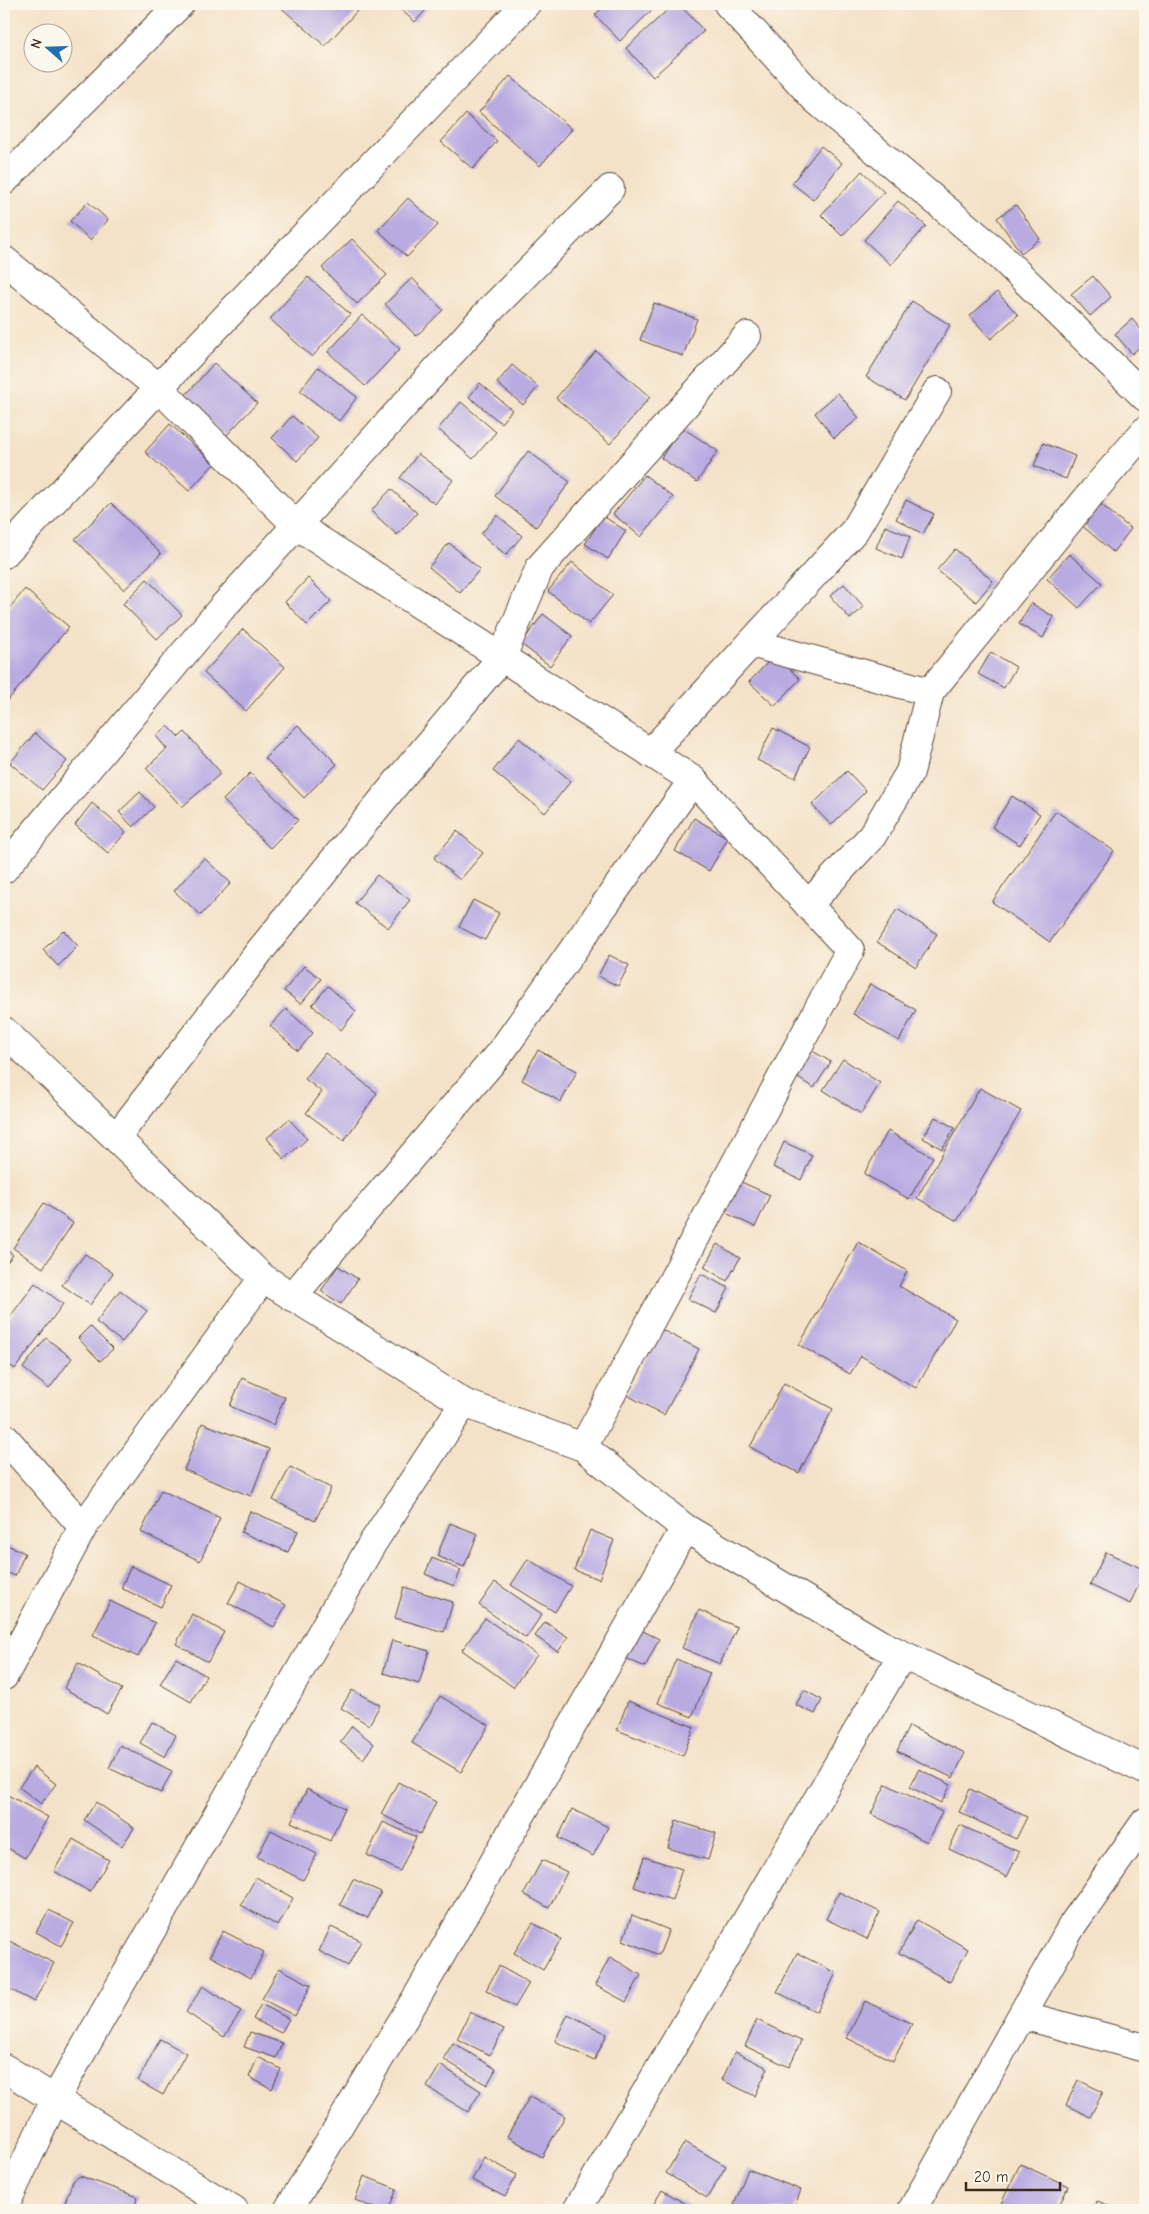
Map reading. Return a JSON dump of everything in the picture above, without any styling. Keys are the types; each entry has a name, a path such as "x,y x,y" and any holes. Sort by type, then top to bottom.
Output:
{"street":[{"path":"4,181 180,4"},
{"path":"4,554 159,388 526,4"},
{"path":"728,4 815,99 994,250 1145,397"},
{"path":"4,869 221,609 490,310 610,189"},
{"path":"4,260 159,388 296,525 693,780 850,950 583,1447"},
{"path":"116,1138 259,952 502,657 540,567 747,336"},
{"path":"650,753 856,530 937,391"},
{"path":"808,905 872,836 910,772 930,692 1094,490 1145,431"},
{"path":"751,643 930,692"},
{"path":"292,1297 503,1049 693,780"},
{"path":"4,1031 263,1278 292,1297 464,1403 583,1447 685,1528 880,1644 1145,1770"},
{"path":"4,1676 83,1527 263,1278"},
{"path":"4,2208 54,2101 372,1544 464,1403"},
{"path":"4,1436 83,1527"},
{"path":"288,2210 421,1990 685,1528"},
{"path":"577,2210 902,1655"},
{"path":"912,2210 1074,1924 1145,1822"},
{"path":"1022,2015 1145,2048"},
{"path":"4,2068 54,2101 234,2210"}],"building":[{"path":"277,4 351,4 358,10 325,46"},
{"path":"403,4 431,4 415,22 399,8"},
{"path":"606,4 658,4 620,41 595,15"},
{"path":"674,4 679,4 704,31 653,77 626,48"},
{"path":"510,76 572,129 540,166 479,112"},
{"path":"466,114 497,141 473,169 441,142"},
{"path":"821,146 842,163 813,200 792,183"},
{"path":"862,171 884,192 842,236 821,215"},
{"path":"408,198 438,225 407,257 378,230"},
{"path":"898,201 926,226 891,265 864,240"},
{"path":"88,202 108,220 90,240 70,221"},
{"path":"1016,205 1040,239 1021,253 997,218"},
{"path":"352,239 387,275 357,304 322,268"},
{"path":"1093,276 1111,297 1090,316 1071,294"},
{"path":"308,277 350,314 312,357 270,319"},
{"path":"412,278 443,310 416,336 385,304"},
{"path":"997,292 1018,315 991,339 970,316"},
{"path":"912,301 950,325 905,400 866,377"},
{"path":"654,303 697,319 683,356 640,340"},
{"path":"362,315 400,349 365,386 328,352"},
{"path":"1132,319 1145,334 1145,342 1132,354 1115,334"},
{"path":"596,351 650,397 610,444 556,398"},
{"path":"214,363 257,403 226,436 184,397"},
{"path":"512,365 538,387 523,405 497,383"},
{"path":"318,367 357,397 339,421 300,391"},
{"path":"480,383 512,410 501,423 469,397"},
{"path":"838,393 859,418 834,438 815,413"},
{"path":"461,402 496,432 473,459 438,429"},
{"path":"292,416 318,438 297,461 272,438"},
{"path":"170,424 214,464 189,491 145,452"},
{"path":"681,427 718,451 697,482 661,458"},
{"path":"1043,443 1075,456 1066,479 1034,466"},
{"path":"528,451 570,482 536,527 495,496"},
{"path":"418,454 453,480 435,504 400,478"},
{"path":"645,475 673,497 641,537 613,514"},
{"path":"391,489 417,513 397,535 371,511"},
{"path":"906,500 934,514 923,534 896,519"},
{"path":"1098,502 1131,529 1113,552 1080,524"},
{"path":"111,503 161,554 124,590 75,539"},
{"path":"497,515 522,536 506,555 481,534"},
{"path":"603,516 626,531 608,559 585,544"},
{"path":"885,526 910,536 902,559 876,548"},
{"path":"449,543 480,569 460,593 429,567"},
{"path":"955,549 993,581 976,602 937,570"},
{"path":"1069,554 1102,583 1079,608 1047,579"},
{"path":"572,562 613,595 589,624 548,591"},
{"path":"308,578 331,601 307,625 285,602"},
{"path":"147,579 182,615 157,639 123,604"},
{"path":"844,584 864,607 850,619 830,596"},
{"path":"25,589 69,627 4,705 4,615"},
{"path":"1031,603 1054,617 1043,638 1019,624"},
{"path":"543,614 572,636 550,666 521,644"},
{"path":"243,629 285,667 246,711 204,673"},
{"path":"991,652 1016,667 1004,688 978,674"},
{"path":"775,655 800,679 775,706 749,682"},
{"path":"298,725 337,764 304,798 265,758"},
{"path":"168,726 179,737 185,732 221,773 182,807 146,768 167,749 156,736"},
{"path":"773,728 810,747 795,778 757,760"},
{"path":"35,733 67,761 42,790 10,763"},
{"path":"519,738 571,781 545,813 493,771"},
{"path":"847,771 866,791 831,825 812,805"},
{"path":"250,773 298,820 270,848 223,800"},
{"path":"140,792 154,807 133,827 119,812"},
{"path":"1012,796 1040,814 1020,845 992,827"},
{"path":"92,803 126,832 108,853 75,825"},
{"path":"1056,811 1114,851 1050,942 992,902"},
{"path":"694,818 728,838 709,871 675,851"},
{"path":"457,831 483,853 460,880 434,858"},
{"path":"204,858 231,883 201,915 174,891"},
{"path":"377,875 410,900 388,928 355,903"},
{"path":"473,900 499,913 485,940 459,927"},
{"path":"897,909 937,934 916,967 877,942"},
{"path":"63,930 78,946 58,966 43,950"},
{"path":"609,955 629,965 618,986 598,976"},
{"path":"304,966 321,979 301,1004 284,991"},
{"path":"870,984 916,1010 899,1041 853,1014"},
{"path":"328,986 356,1011 341,1030 312,1005"},
{"path":"286,1009 313,1033 298,1051 270,1026"},
{"path":"538,1050 577,1071 561,1102 522,1080"},
{"path":"811,1050 831,1062 814,1088 795,1076"},
{"path":"325,1053 377,1093 344,1141 306,1113 322,1092 305,1079"},
{"path":"843,1059 880,1083 861,1114 823,1090"},
{"path":"980,1088 1021,1111 957,1221 917,1198"},
{"path":"935,1117 955,1128 942,1149 923,1138"},
{"path":"289,1119 307,1139 284,1159 267,1138"},
{"path":"888,1131 933,1157 909,1199 864,1174"},
{"path":"784,1142 812,1155 801,1180 773,1167"},
{"path":"737,1180 770,1195 755,1227 722,1211"},
{"path":"44,1203 73,1223 43,1268 13,1248"},
{"path":"858,1242 907,1271 899,1286 956,1319 916,1388 861,1356 850,1374 799,1345"},
{"path":"717,1244 740,1258 727,1281 704,1267"},
{"path":"4,1247 13,1255 4,1266"},
{"path":"85,1254 113,1273 90,1305 62,1285"},
{"path":"338,1266 358,1279 341,1304 321,1291"},
{"path":"701,1274 729,1288 716,1313 688,1299"},
{"path":"35,1283 63,1304 15,1369 4,1361 4,1325"},
{"path":"120,1290 147,1311 122,1342 96,1322"},
{"path":"90,1326 113,1349 100,1361 78,1338"},
{"path":"662,1330 699,1349 664,1415 627,1395"},
{"path":"46,1338 72,1358 49,1389 23,1368"},
{"path":"242,1378 285,1397 273,1425 230,1406"},
{"path":"784,1383 833,1409 799,1473 750,1447"},
{"path":"202,1423 269,1449 251,1496 184,1470"},
{"path":"290,1467 331,1488 315,1521 273,1500"},
{"path":"161,1490 220,1518 200,1561 141,1532"},
{"path":"250,1511 298,1531 288,1552 241,1532"},
{"path":"450,1523 478,1534 464,1567 437,1556"},
{"path":"590,1530 614,1540 599,1579 574,1570"},
{"path":"7,1545 25,1553 15,1576 4,1571 4,1552"},
{"path":"1106,1552 1145,1570 1130,1604 1090,1585"},
{"path":"432,1558 461,1570 454,1586 425,1574"},
{"path":"528,1559 571,1586 555,1612 511,1585"},
{"path":"131,1566 171,1585 161,1607 121,1588"},
{"path":"240,1581 286,1605 274,1627 228,1603"},
{"path":"495,1582 542,1614 526,1638 479,1605"},
{"path":"404,1587 453,1602 444,1632 395,1618"},
{"path":"110,1601 155,1623 138,1657 93,1635"},
{"path":"699,1610 737,1627 720,1664 682,1648"},
{"path":"192,1614 224,1632 208,1662 176,1644"},
{"path":"485,1618 537,1655 513,1687 462,1650"},
{"path":"545,1622 568,1637 558,1652 535,1636"},
{"path":"637,1628 659,1639 645,1667 623,1657"},
{"path":"392,1640 429,1651 419,1684 383,1673"},
{"path":"176,1658 206,1676 191,1702 160,1684"},
{"path":"676,1659 710,1673 692,1717 658,1703"},
{"path":"78,1663 122,1689 107,1714 64,1688"},
{"path":"352,1690 380,1705 369,1725 341,1708"},
{"path":"804,1690 822,1700 815,1714 796,1705"},
{"path":"440,1696 489,1725 461,1772 412,1743"},
{"path":"628,1701 694,1727 683,1756 617,1730"},
{"path":"152,1722 176,1735 165,1757 140,1743"},
{"path":"352,1726 374,1744 363,1759 340,1742"},
{"path":"909,1726 965,1753 953,1778 897,1751"},
{"path":"120,1745 172,1771 161,1793 109,1768"},
{"path":"34,1767 56,1784 41,1804 19,1787"},
{"path":"919,1769 951,1785 941,1803 910,1787"},
{"path":"398,1782 436,1802 420,1834 381,1814"},
{"path":"886,1784 942,1812 927,1842 871,1814"},
{"path":"307,1789 345,1808 330,1841 291,1822"},
{"path":"970,1789 1027,1817 1016,1839 959,1812"},
{"path":"4,1793 48,1817 25,1858 4,1846"},
{"path":"96,1802 134,1828 122,1846 84,1820"},
{"path":"572,1809 608,1827 593,1856 558,1838"},
{"path":"676,1821 716,1833 708,1860 668,1848"},
{"path":"383,1822 416,1837 400,1871 367,1855"},
{"path":"960,1825 1019,1852 1007,1877 949,1849"},
{"path":"271,1830 317,1854 303,1880 257,1857"},
{"path":"73,1839 109,1860 90,1892 54,1871"},
{"path":"644,1857 682,1869 672,1900 634,1887"},
{"path":"542,1860 567,1872 549,1908 524,1894"},
{"path":"256,1877 293,1898 278,1926 241,1905"},
{"path":"353,1879 381,1892 368,1918 340,1905"},
{"path":"839,1892 880,1912 867,1939 826,1919"},
{"path":"49,1910 74,1923 61,1946 36,1932"},
{"path":"632,1915 669,1930 659,1955 623,1940"},
{"path":"917,1920 968,1949 950,1982 899,1953"},
{"path":"533,1923 561,1939 543,1970 514,1953"},
{"path":"331,1927 361,1941 348,1966 319,1951"},
{"path":"223,1931 264,1952 251,1978 210,1956"},
{"path":"5,1939 54,1963 34,2002 4,1986"},
{"path":"797,1953 836,1973 817,2012 777,1992"},
{"path":"610,1957 641,1975 626,2002 595,1985"},
{"path":"499,1966 529,1983 515,2007 486,1990"},
{"path":"279,1968 311,1985 295,2016 262,1999"},
{"path":"203,1986 241,2011 224,2037 186,2012"},
{"path":"865,2001 912,2024 893,2061 847,2038"},
{"path":"261,2004 289,2019 281,2033 253,2019"},
{"path":"470,2012 504,2029 490,2055 457,2039"},
{"path":"568,2014 607,2034 594,2061 555,2041"},
{"path":"757,2020 801,2041 789,2067 745,2046"},
{"path":"250,2032 282,2043 276,2058 244,2047"},
{"path":"160,2039 186,2053 163,2095 138,2081"},
{"path":"453,2043 496,2069 487,2085 443,2059"},
{"path":"735,2052 768,2068 755,2096 722,2080"},
{"path":"258,2057 281,2069 272,2089 249,2077"},
{"path":"440,2065 481,2091 468,2112 427,2087"},
{"path":"1078,2080 1103,2092 1090,2117 1066,2105"},
{"path":"530,2096 565,2116 542,2157 507,2136"},
{"path":"685,2142 726,2166 707,2198 666,2173"},
{"path":"484,2157 517,2175 505,2197 472,2180"},
{"path":"1020,2164 1068,2186 1057,2210 998,2210"},
{"path":"748,2169 801,2190 793,2210 746,2210 734,2205"},
{"path":"80,2176 138,2197 133,2210 62,2210 73,2181"},
{"path":"364,2176 397,2189 388,2210 379,2210 355,2200"},
{"path":"662,2190 696,2210 650,2210"},
{"path":"1097,2201 1121,2210 1094,2210"}]}
